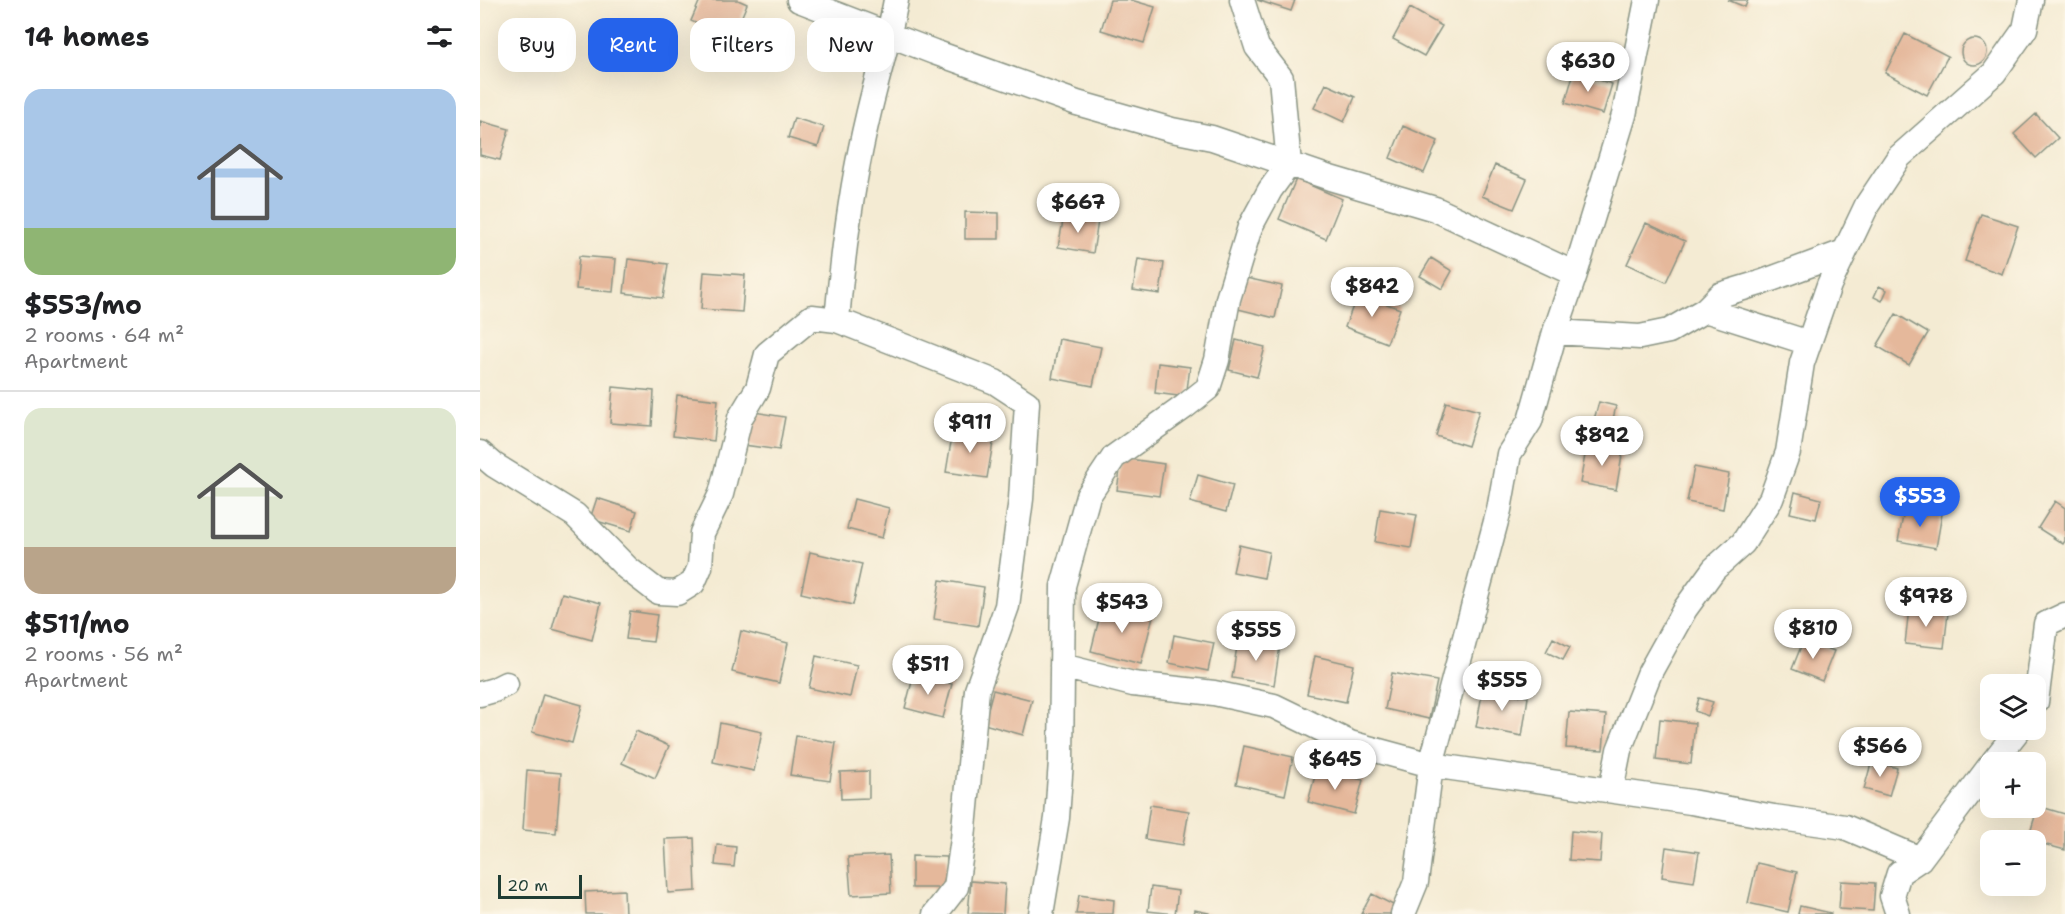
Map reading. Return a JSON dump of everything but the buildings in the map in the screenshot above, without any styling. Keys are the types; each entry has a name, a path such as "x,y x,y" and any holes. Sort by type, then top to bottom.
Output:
{"street":[{"path":"799,0 846,18"},
{"path":"893,18 896,0"},
{"path":"1041,914 1057,818 1061,761 1063,586 1088,496 1114,458 1208,388 1228,299 1250,227 1270,190 1289,164 1281,78 1257,47 1242,0"},
{"path":"1403,914 1416,882 1431,765 1499,510 1509,454 1530,421 1555,332 1624,115 1647,0"},
{"path":"1611,790 1619,750 1650,672 1685,609 1714,569 1743,543 1772,499 1788,452 1802,363 1829,285 1867,205 1899,157 1994,73 2025,29 2031,0"},
{"path":"894,36 1077,103 1172,130 1212,138 1435,209 1575,274"},
{"path":"837,320 844,242 867,116 879,72"},
{"path":"1555,332 1640,337 1669,331 1705,310 1720,295 1763,282 1844,252"},
{"path":"1705,310 1809,343"},
{"path":"480,453 494,465 575,514 627,568 658,592 676,593 693,583 700,567 702,532 721,494 740,417 758,388 766,354 812,317 837,320 995,382 1027,403 1021,499 1006,606 977,690 963,839 956,887 935,914"},
{"path":"2040,674 2046,624 2065,615"},
{"path":"1062,666 1133,684 1214,693 1274,706 1350,743 1431,765 1611,790 1845,827 1920,859"},
{"path":"480,694 506,684"},
{"path":"2002,752 2011,740"},
{"path":"1898,914 1892,896 1899,873 1920,859 1980,779"}]}
